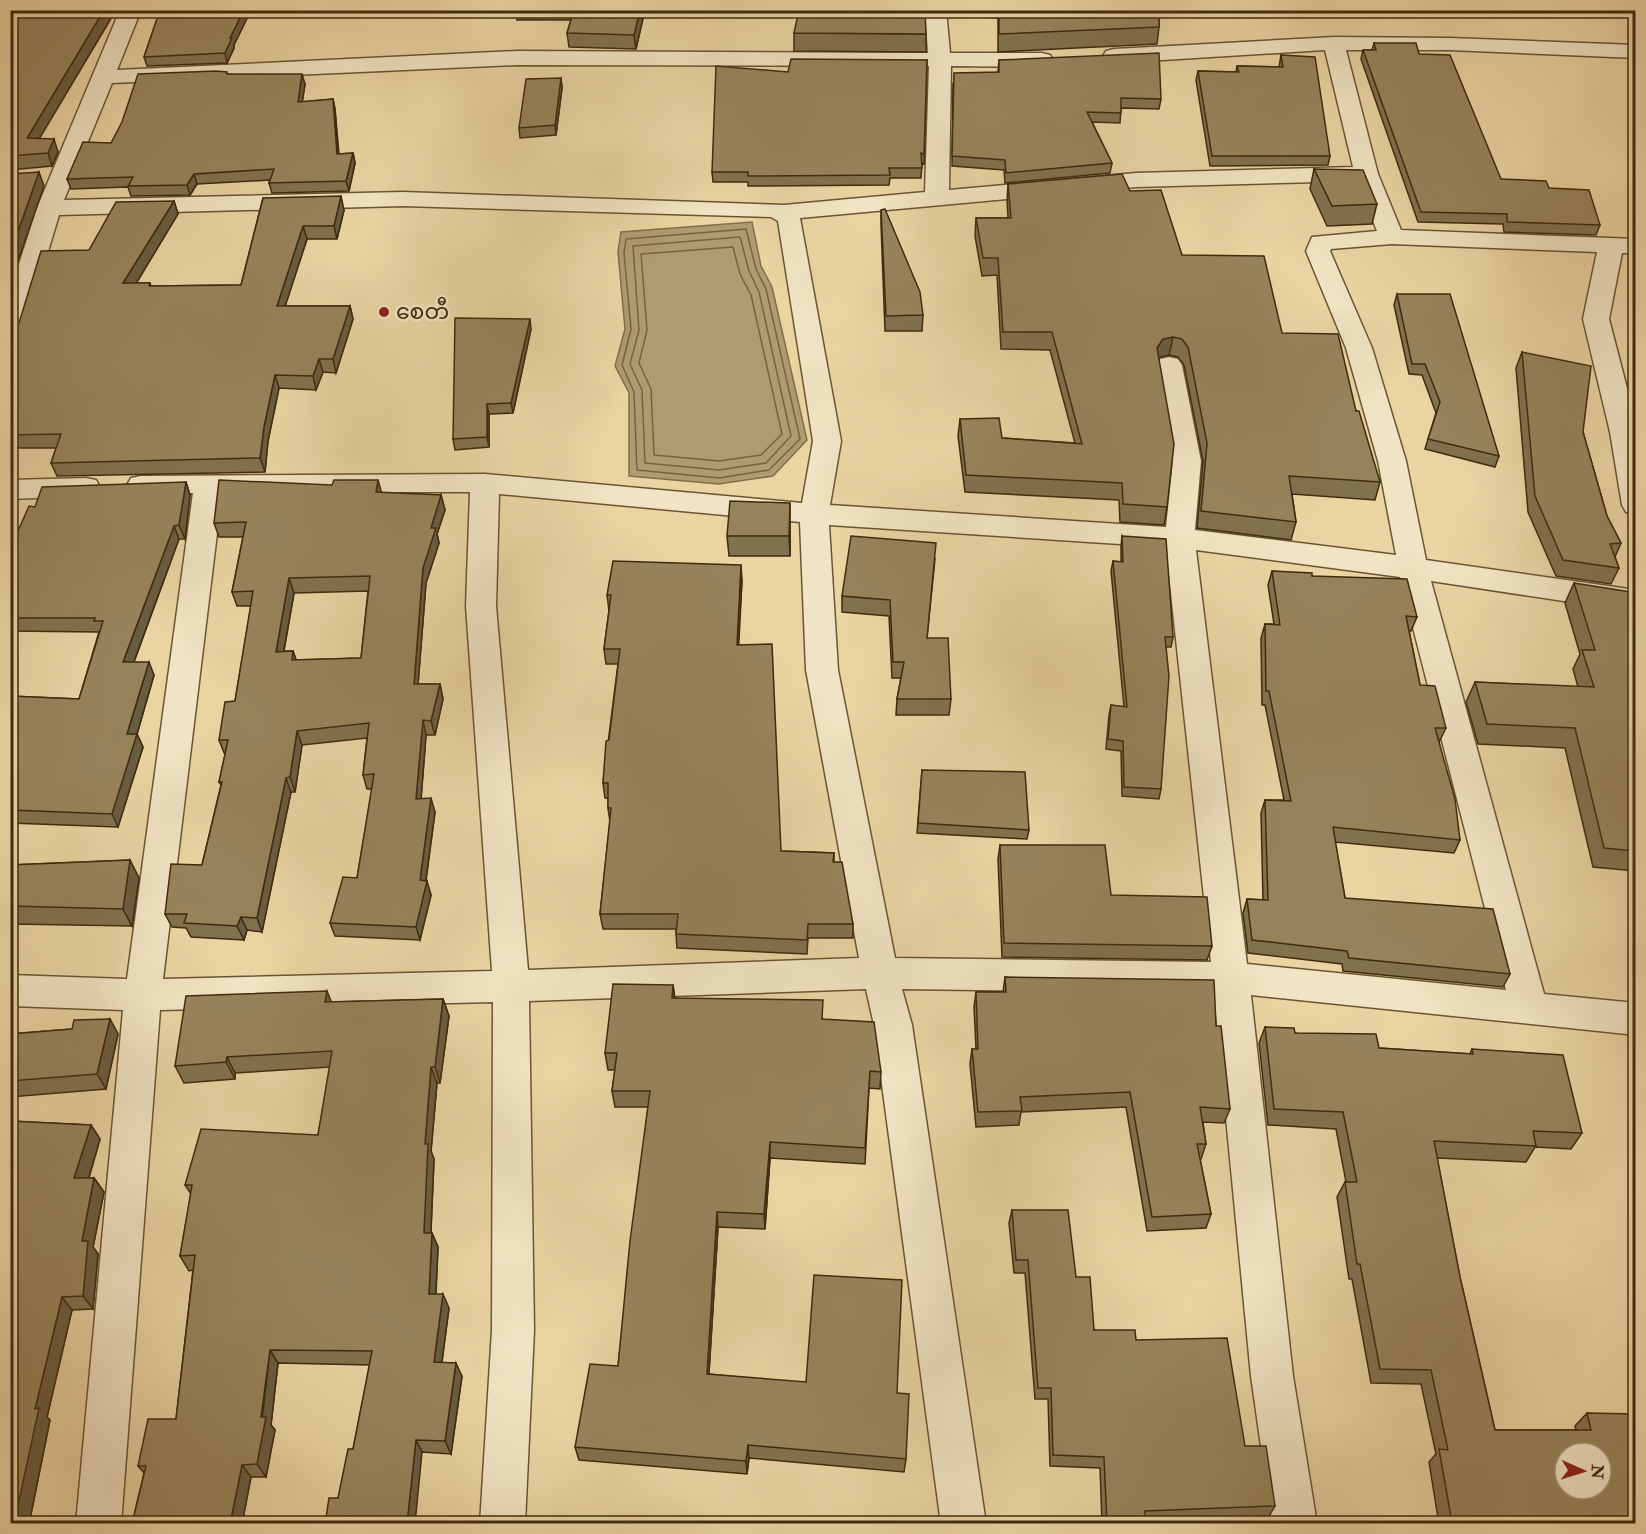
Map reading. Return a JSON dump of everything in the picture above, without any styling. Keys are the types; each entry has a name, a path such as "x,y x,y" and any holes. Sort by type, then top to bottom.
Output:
{"street":[{"path":"10,335 49,208 51,176 104,77 131,10"},
{"path":"935,10 940,61 938,198"},
{"path":"1334,43 1366,174 1392,237"},
{"path":"1095,57 1334,43 1450,44 1635,52"},
{"path":"104,77 517,58 940,61 1059,59"},
{"path":"49,208 403,199 784,212 1136,180 1366,174"},
{"path":"784,212 790,221 827,441 814,514 822,670 880,973 893,1025 964,1524"},
{"path":"1528,1008 1413,568 1392,461 1359,348 1318,251 1322,242 1392,237 1623,246 1596,319 1624,432 1635,505"},
{"path":"1168,365 1187,461 1180,538 1231,978 1272,1376 1295,1524"},
{"path":"10,490 209,483 485,483 814,514 1180,538 1413,568 1635,601"},
{"path":"98,1524 143,994 209,483"},
{"path":"485,483 481,606 511,986 513,1330 502,1524"},
{"path":"10,990 143,994 511,986 880,973 1231,978 1635,1019"}],"water":[{"path":"752,222 761,266 772,287 807,440 773,476 719,484 629,476 629,393 615,366 625,329 618,252 621,232"}],"building":[{"path":"10,10 104,10 27,138 54,139 48,153 10,156"},
{"path":"160,10 244,10 225,53 144,57"},
{"path":"574,10 640,10 634,35 567,33"},
{"path":"799,10 840,13 840,10 925,10 926,34 794,33"},
{"path":"999,10 1159,10 1159,27 999,34"},
{"path":"1374,43 1416,43 1419,54 1450,55 1501,179 1546,181 1549,188 1589,190 1600,225 1507,222 1507,214 1421,212 1363,50 1376,50"},
{"path":"1159,53 1161,99 1121,98 1121,113 1087,112 1112,163 1006,173 1005,160 952,156 954,73 999,72 999,60"},
{"path":"1281,55 1315,57 1330,156 1212,156 1198,71 1239,72 1237,66 1283,67"},
{"path":"791,59 927,60 922,168 889,168 890,175 748,176 748,172 712,172 716,66 788,72"},
{"path":"227,72 227,74 302,74 298,102 333,99 337,154 353,153 346,181 269,183 274,169 194,174 187,185 128,186 133,177 67,179 83,142 111,143 122,122 138,74"},
{"path":"561,78 555,125 519,128 526,79"},
{"path":"1314,169 1363,170 1377,204 1332,206"},
{"path":"39,172 10,254 10,174"},
{"path":"1122,174 1130,191 1161,190 1182,255 1264,256 1282,333 1338,334 1356,411 1359,411 1380,482 1289,476 1296,522 1201,511 1207,443 1188,347 1182,339 1173,337 1163,339 1157,348 1174,444 1167,507 1123,504 1122,483 966,475 960,419 999,418 1002,438 1082,444 1052,332 1003,332 998,258 983,258 976,218 1011,218 1008,184"},
{"path":"341,196 334,226 303,226 277,306 350,306 333,359 319,359 313,376 275,375 260,458 51,463 61,434 10,435 10,330 14,330 19,323 41,251 89,250 116,202 174,201 123,283 150,283 149,286 241,285 263,198"},
{"path":"885,209 920,292 923,315 886,316 881,210"},
{"path":"1397,294 1450,294 1499,456 1428,439 1440,402 1425,364 1412,364"},
{"path":"455,318 530,319 511,403 487,404 487,437 453,439"},
{"path":"1522,352 1591,366 1583,432 1607,516 1621,543 1610,544 1619,568 1563,560 1535,496"},
{"path":"219,480 332,485 334,480 378,480 376,492 441,495 431,528 436,528 423,568 414,684 440,684 431,721 423,720 416,799 431,798 420,880 427,881 416,927 330,923 343,877 357,878 374,774 363,775 369,723 297,731 290,777 286,778 257,918 241,917 237,926 184,923 187,914 165,914 171,864 202,865 222,782 219,782 228,740 219,740 225,702 235,701 253,591 232,592 246,522 214,523","holes":["370,576 361,658 292,660 293,651 276,652 289,578"]},
{"path":"186,482 179,525 174,526 123,662 149,662 127,734 137,734 112,814 10,810 10,696 79,699 103,621 94,621 95,618 10,618 10,549 29,506 35,507 42,487"},
{"path":"730,501 790,503 789,536 727,536"},
{"path":"851,536 936,543 927,638 948,638 951,699 897,699 904,662 893,662 890,600 842,596"},
{"path":"1122,536 1166,539 1173,637 1165,637 1169,676 1161,789 1124,787 1123,741 1108,739 1111,705 1127,707 1113,561 1123,562"},
{"path":"613,561 741,565 737,645 772,644 781,851 834,853 833,862 842,862 853,924 808,924 807,940 676,934 678,914 600,914 611,808 608,808 608,783 603,783 606,741 609,740 620,649 604,649 611,595 607,595"},
{"path":"1272,571 1312,573 1312,576 1407,579 1417,617 1406,616 1420,685 1435,686 1446,728 1435,728 1455,799 1460,840 1333,827 1345,898 1493,909 1510,974 1349,958 1347,951 1252,940 1247,899 1268,900 1265,800 1291,801 1269,691 1266,691 1265,624 1280,625"},
{"path":"1574,583 1631,592 1635,606 1635,851 1604,848 1575,728 1487,724 1475,682 1594,687 1582,650 1595,650"},
{"path":"922,770 1025,772 1029,830 918,823"},
{"path":"1000,845 1105,845 1111,895 1207,897 1212,946 1004,943"},
{"path":"130,860 123,909 10,906 10,865"},
{"path":"1005,977 1214,980 1216,1026 1221,1026 1230,1109 1200,1107 1206,1144 1197,1144 1211,1214 1152,1217 1130,1092 1020,1097 1022,1111 978,1112 972,1049 978,1049 976,992 1006,992"},
{"path":"613,984 673,985 672,998 823,1000 822,1019 874,1022 881,1072 870,1071 865,1148 770,1142 764,1214 717,1212 707,1374 806,1382 814,1275 902,1280 897,1393 909,1394 906,1459 748,1445 746,1461 575,1447 590,1364 618,1366 630,1241 650,1091 612,1091 617,1053 605,1053"},
{"path":"327,991 325,1002 443,999 435,1067 431,1067 425,1144 428,1144 424,1233 432,1233 429,1294 443,1294 434,1362 456,1363 445,1441 416,1440 407,1524 325,1524 329,1498 338,1498 348,1449 353,1449 372,1351 270,1350 261,1417 266,1417 257,1464 242,1465 230,1524 132,1524 146,1466 138,1466 148,1419 176,1419 195,1255 180,1256 192,1185 185,1185 201,1129 318,1135 332,1051 227,1057 226,1062 175,1066 186,996"},
{"path":"110,1019 97,1074 10,1081 10,1034 72,1029 74,1020"},
{"path":"1265,1027 1294,1028 1295,1033 1376,1034 1379,1048 1473,1054 1472,1049 1563,1055 1582,1133 1533,1131 1536,1146 1434,1141 1460,1277 1495,1430 1591,1430 1587,1413 1634,1414 1635,1517 1589,1516 1591,1524 1528,1524 1517,1523 1516,1520 1451,1517 1439,1449 1448,1450 1431,1370 1380,1369 1360,1264 1357,1264 1345,1182 1357,1182 1343,1112 1274,1109"},
{"path":"10,1121 91,1125 74,1178 94,1178 82,1241 88,1241 83,1296 62,1297 35,1409 39,1408 14,1524 10,1524 10,1182 16,1162 10,1162"},
{"path":"1012,1210 1068,1210 1076,1277 1090,1277 1094,1330 1135,1330 1136,1340 1227,1338 1245,1446 1266,1446 1275,1506 1145,1511 1145,1524 1107,1524 1104,1457 1053,1455 1051,1388 1038,1388 1028,1260 1016,1260"}],"place":[{"name":"စေတီ","path":"384,312"}]}
